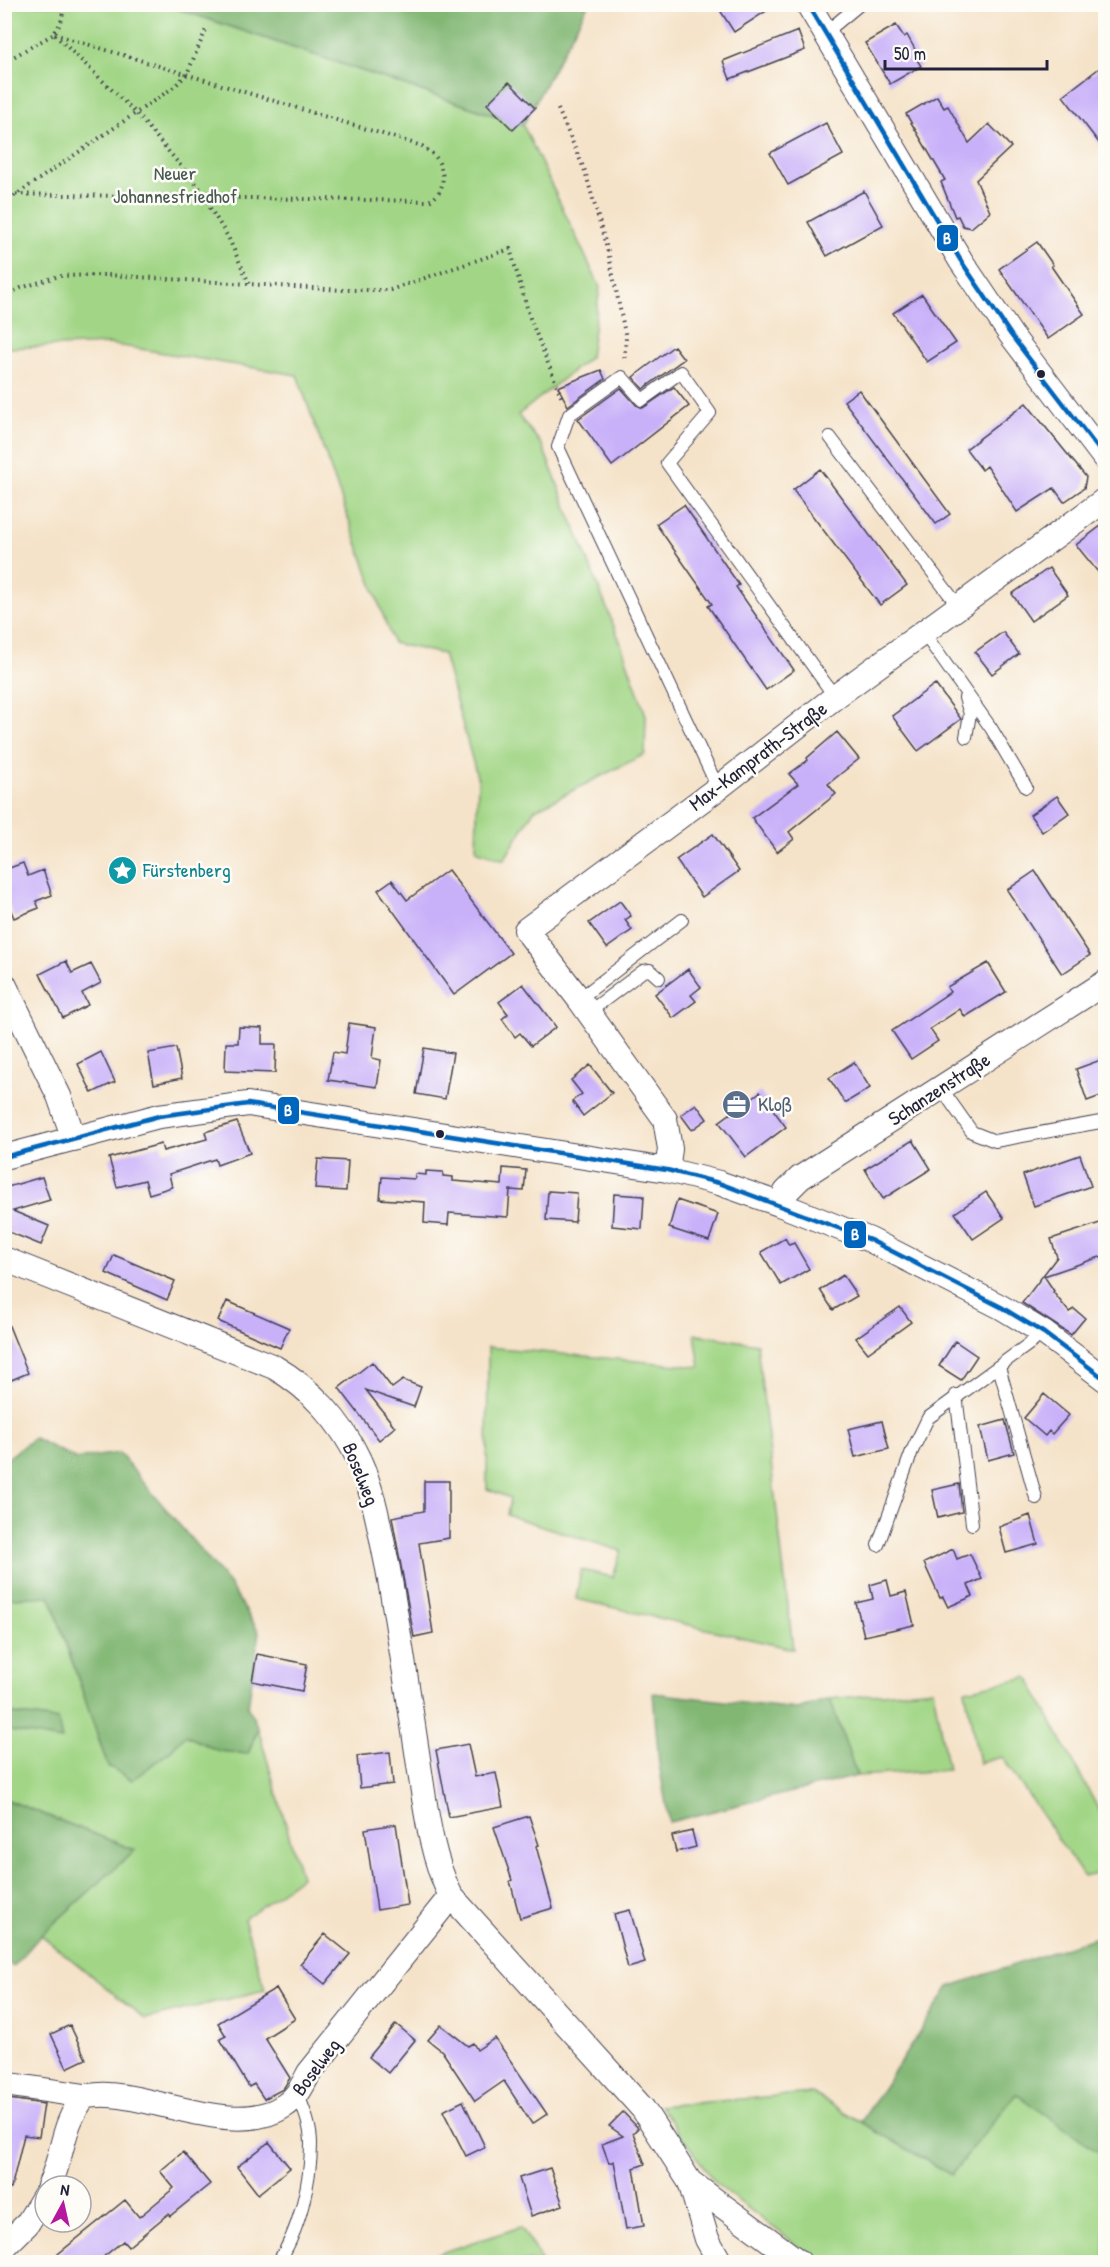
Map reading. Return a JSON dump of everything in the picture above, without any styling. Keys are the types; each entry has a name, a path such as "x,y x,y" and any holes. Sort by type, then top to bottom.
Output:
{"street":[{"path":"808,4 961,261 1011,335 1106,460"},
{"name":"Max-Kamprath-Straße","path":"667,1170 670,1149 665,1119 526,930 718,788 835,696 1106,498"},
{"name":"Schanzenstraße","path":"779,1204 786,1192 800,1178 1106,982"},
{"path":"4,984 59,1096 74,1139"},
{"path":"4,1157 159,1116 248,1104 667,1170 719,1183 870,1240 1001,1307 1044,1334 1106,1380"},
{"name":"Boselweg","path":"4,1259 274,1367 307,1389 320,1402 346,1438 358,1458 375,1503 394,1605 424,1802 437,1859 451,1896 643,2109 690,2182 707,2239 720,2262"},
{"name":"Boselweg","path":"4,2084 85,2096 115,2096 205,2113 253,2117 271,2113 285,2106 298,2095 309,2073 451,1896"},
{"path":"54,2174 67,2124 85,2096"},
{"path":"690,2182 799,2262"},
{"path":"4,2247 27,2224 33,2214"}],"lane":[{"path":"825,33 860,4"},
{"path":"718,788 558,447 568,415 622,377 642,400 681,372 710,413 667,463 835,696"},
{"path":"830,437 959,606"},
{"path":"923,632 991,728 1026,787"},
{"path":"956,678 969,707 966,737"},
{"path":"584,1006 682,920"},
{"path":"584,1006 643,971 650,970 659,978"},
{"path":"941,1088 972,1132 995,1141 1106,1121"},
{"path":"878,1545 920,1432 928,1418 956,1395 1044,1334"},
{"path":"999,1367 1036,1498"},
{"path":"956,1395 972,1524"},
{"path":"278,2262 286,2252 302,2210 308,2172 311,2143 307,2118 298,2095"}],"path":[{"path":"4,62 54,34 61,22 65,4"},
{"path":"4,203 174,87 187,74 207,27"},
{"path":"4,194 429,201 438,197 442,187 442,172 436,157 422,146 54,34"},
{"path":"54,34 136,113 208,198 210,208 228,237 250,285"},
{"path":"558,109 585,171 609,256 626,338 622,377"},
{"path":"4,296 59,276 107,276 342,290 390,290 510,249 530,318 568,415"}],"green space":[{"name":"Neuer Johannesfriedhof","path":"4,5 166,5 523,125 600,287 590,357 518,415 542,445 621,644 646,715 645,754 534,810 504,860 476,850 478,780 443,654 393,643 297,375 110,344 5,348"},
{"path":"166,5 588,5 523,125"},
{"path":"695,1334 757,1344 793,1649 576,1599 581,1570 613,1577 621,1551 507,1515 510,1498 487,1489 488,1347 700,1367"},
{"path":"34,1438 76,1459 119,1453 229,1584 259,1632 248,1707 258,1728 248,1754 219,1751 185,1735 168,1753 132,1780 108,1766 50,1596 9,1598 5,1609 5,1460"},
{"path":"50,1596 108,1767 168,1753 185,1735 219,1751 248,1754 258,1728 301,1877 244,1919 265,1990 145,2019 41,1935 135,1850 5,1799 5,1730 62,1739 57,1720 5,1713 4,1609 8,1598"},
{"path":"1028,1677 1101,1814 1105,1812 1105,1872 1084,1877 1002,1757 979,1763 965,1690"},
{"path":"933,1689 948,1770 857,1776 830,1699"},
{"path":"653,1693 797,1709 830,1699 857,1776 669,1822 659,1764"},
{"path":"5,1713 58,1720 62,1740 5,1730"},
{"path":"5,1799 135,1850 41,1935 13,1967 5,1960"},
{"path":"1105,1934 1105,2156 1016,2094 951,2175 861,2122 949,1987"},
{"path":"812,2093 951,2175 1016,2093 1105,2156 1105,2262 819,2262 716,2184 660,2106"},
{"path":"521,2227 542,2262 412,2262"}],"building":[{"path":"716,4 777,4 734,32"},
{"path":"896,25 904,37 907,35 917,53 914,55 921,66 890,84 865,43"},
{"path":"798,31 805,50 730,79 723,61"},
{"path":"1106,63 1106,152 1063,96"},
{"path":"509,82 535,108 513,130 487,104"},
{"path":"937,96 944,108 948,106 969,143 989,124 1011,147 976,180 990,212 971,228 963,226 958,216 955,217 941,182 945,180 906,114"},
{"path":"826,123 843,155 788,185 770,153"},
{"path":"864,191 883,225 827,256 808,222"},
{"path":"1037,242 1084,314 1048,339 999,269"},
{"path":"922,294 956,343 927,362 893,313"},
{"path":"674,346 684,359 643,389 633,377"},
{"path":"601,370 605,379 568,406 558,387"},
{"path":"674,387 689,406 612,466 578,419 621,388 636,405 643,408"},
{"path":"859,390 950,514 936,524 844,401"},
{"path":"1026,403 1086,477 1084,488 1064,502 1054,488 1017,512 987,466 982,470 966,449"},
{"path":"820,469 907,585 880,605 793,490"},
{"path":"684,505 739,585 736,587 794,670 766,690 708,606 712,604 656,524"},
{"path":"1106,522 1106,582 1076,545"},
{"path":"1049,568 1068,595 1031,621 1012,594"},
{"path":"1003,632 1019,654 992,674 975,652"},
{"path":"935,684 961,719 918,751 892,716"},
{"path":"837,732 859,759 828,784 836,794 789,832 794,839 777,852 752,818 798,784 789,774 808,760 807,758"},
{"path":"1057,796 1069,813 1042,832 1030,815"},
{"path":"713,834 739,871 702,897 676,860"},
{"path":"23,863 28,876 43,870 52,895 36,901 39,908 14,918 4,894 4,870"},
{"path":"448,870 511,953 454,995 378,890 392,880 407,900"},
{"path":"1035,871 1090,955 1062,974 1007,890"},
{"path":"620,901 631,916 625,920 632,930 607,948 589,923"},
{"path":"66,961 72,973 91,964 101,983 82,993 88,1005 63,1018 40,974"},
{"path":"988,963 1006,992 965,1017 960,1009 930,1029 938,1041 911,1059 892,1031 950,992 947,987"},
{"path":"688,969 701,987 691,995 696,1001 673,1018 655,994"},
{"path":"523,984 556,1027 531,1046 520,1033 515,1037 502,1019 508,1014 499,1002"},
{"path":"349,1023 376,1027 372,1058 381,1060 377,1087 328,1080 333,1052 345,1054"},
{"path":"239,1027 262,1028 262,1044 276,1044 275,1073 225,1071 226,1043 238,1043"},
{"path":"176,1048 182,1078 154,1084 148,1053"},
{"path":"424,1048 453,1053 445,1099 416,1094"},
{"path":"101,1052 115,1082 92,1093 78,1064"},
{"path":"1106,1058 1106,1094 1087,1101 1076,1069"},
{"path":"854,1062 870,1088 845,1103 829,1078"},
{"path":"590,1065 612,1093 583,1116 572,1101 582,1094 571,1080"},
{"path":"760,1092 786,1127 746,1157 719,1122"},
{"path":"696,1104 707,1119 692,1130 681,1115"},
{"path":"237,1122 250,1153 217,1165 215,1159 169,1174 172,1187 149,1194 145,1180 117,1187 109,1158 161,1144 163,1151 207,1139 205,1132"},
{"path":"913,1140 931,1169 883,1199 865,1169"},
{"path":"1080,1155 1091,1186 1034,1206 1023,1175"},
{"path":"318,1159 348,1161 346,1191 315,1189"},
{"path":"503,1168 526,1170 524,1191 510,1190 508,1217 449,1213 448,1225 424,1223 425,1202 380,1199 382,1177 415,1179 415,1174 426,1175 426,1171 443,1172 443,1176 453,1177 453,1181 502,1185"},
{"path":"42,1177 50,1200 13,1211 49,1226 41,1245 4,1230 4,1188"},
{"path":"548,1191 577,1193 575,1222 546,1220"},
{"path":"986,1192 1004,1218 973,1239 955,1213"},
{"path":"614,1194 644,1196 642,1229 612,1226"},
{"path":"677,1200 718,1214 709,1241 669,1228"},
{"path":"1106,1221 1106,1255 1044,1276 1069,1312 1074,1309 1085,1318 1071,1335 1022,1303 1057,1257 1051,1239"},
{"path":"785,1238 789,1245 794,1243 809,1269 781,1285 761,1252"},
{"path":"114,1255 175,1281 167,1300 106,1273"},
{"path":"843,1275 857,1296 833,1310 820,1290"},
{"path":"227,1301 289,1328 280,1348 218,1321"},
{"path":"900,1307 911,1322 868,1353 856,1338"},
{"path":"4,1317 28,1373 4,1383"},
{"path":"955,1341 977,1356 961,1380 939,1366"},
{"path":"372,1362 392,1388 403,1380 421,1387 414,1407 366,1390 395,1427 379,1440 339,1388"},
{"path":"1044,1394 1069,1415 1052,1434 1049,1431 1045,1436 1024,1418"},
{"path":"1005,1420 1014,1453 988,1460 980,1427"},
{"path":"882,1421 889,1449 855,1457 848,1429"},
{"path":"424,1481 449,1481 449,1538 419,1543 433,1633 414,1637 392,1517 424,1511"},
{"path":"959,1484 962,1512 938,1518 932,1490"},
{"path":"1030,1515 1038,1544 1006,1553 999,1527"},
{"path":"953,1549 957,1559 970,1554 982,1579 968,1585 973,1596 948,1607 943,1597 940,1598 924,1563"},
{"path":"887,1580 891,1596 906,1592 914,1625 864,1636 856,1603 873,1599 870,1585"},
{"path":"257,1654 307,1664 302,1691 252,1681"},
{"path":"468,1744 475,1777 496,1773 503,1807 449,1817 436,1750"},
{"path":"390,1752 393,1784 360,1788 357,1756"},
{"path":"529,1816 539,1845 536,1846 553,1908 520,1918 510,1881 512,1880 494,1827"},
{"path":"396,1824 408,1905 377,1910 365,1829"},
{"path":"692,1831 696,1847 676,1852 672,1836"},
{"path":"630,1910 645,1963 628,1968 614,1914"},
{"path":"325,1934 350,1954 325,1984 300,1964"},
{"path":"276,1988 295,2019 265,2038 290,2078 283,2089 264,2099 254,2084 249,2087 220,2039 226,2036 218,2023"},
{"path":"396,2024 415,2040 388,2073 369,2057"},
{"path":"70,2025 86,2059 67,2068 51,2034"},
{"path":"441,2025 468,2046 473,2043 477,2050 495,2038 547,2114 532,2124 504,2081 475,2101 442,2051 428,2040"},
{"path":"8,2099 44,2104 39,2137 24,2135 11,2189 4,2188 4,2125"},
{"path":"463,2101 485,2147 466,2156 443,2111"},
{"path":"623,2112 638,2128 633,2133 645,2164 634,2168 644,2226 626,2229 614,2161 609,2163 602,2144 623,2136 609,2126"},
{"path":"269,2142 290,2168 258,2194 237,2167"},
{"path":"183,2152 210,2184 128,2247 123,2241 97,2262 48,2262 83,2234 93,2234 93,2226 125,2200 139,2217 174,2188 160,2171"},
{"path":"550,2168 563,2205 531,2216 519,2178"}],"transit line":[{"name":"B","path":"808,4 961,261 1011,335 1106,459"},
{"name":"B","path":"4,1157 159,1116 248,1104 667,1170 719,1183 870,1240 1001,1307 1044,1333 1106,1380"}],"place":[{"name":"Fürstenberg","path":"122,870"},
{"name":"Kloß","path":"737,1104"}]}
